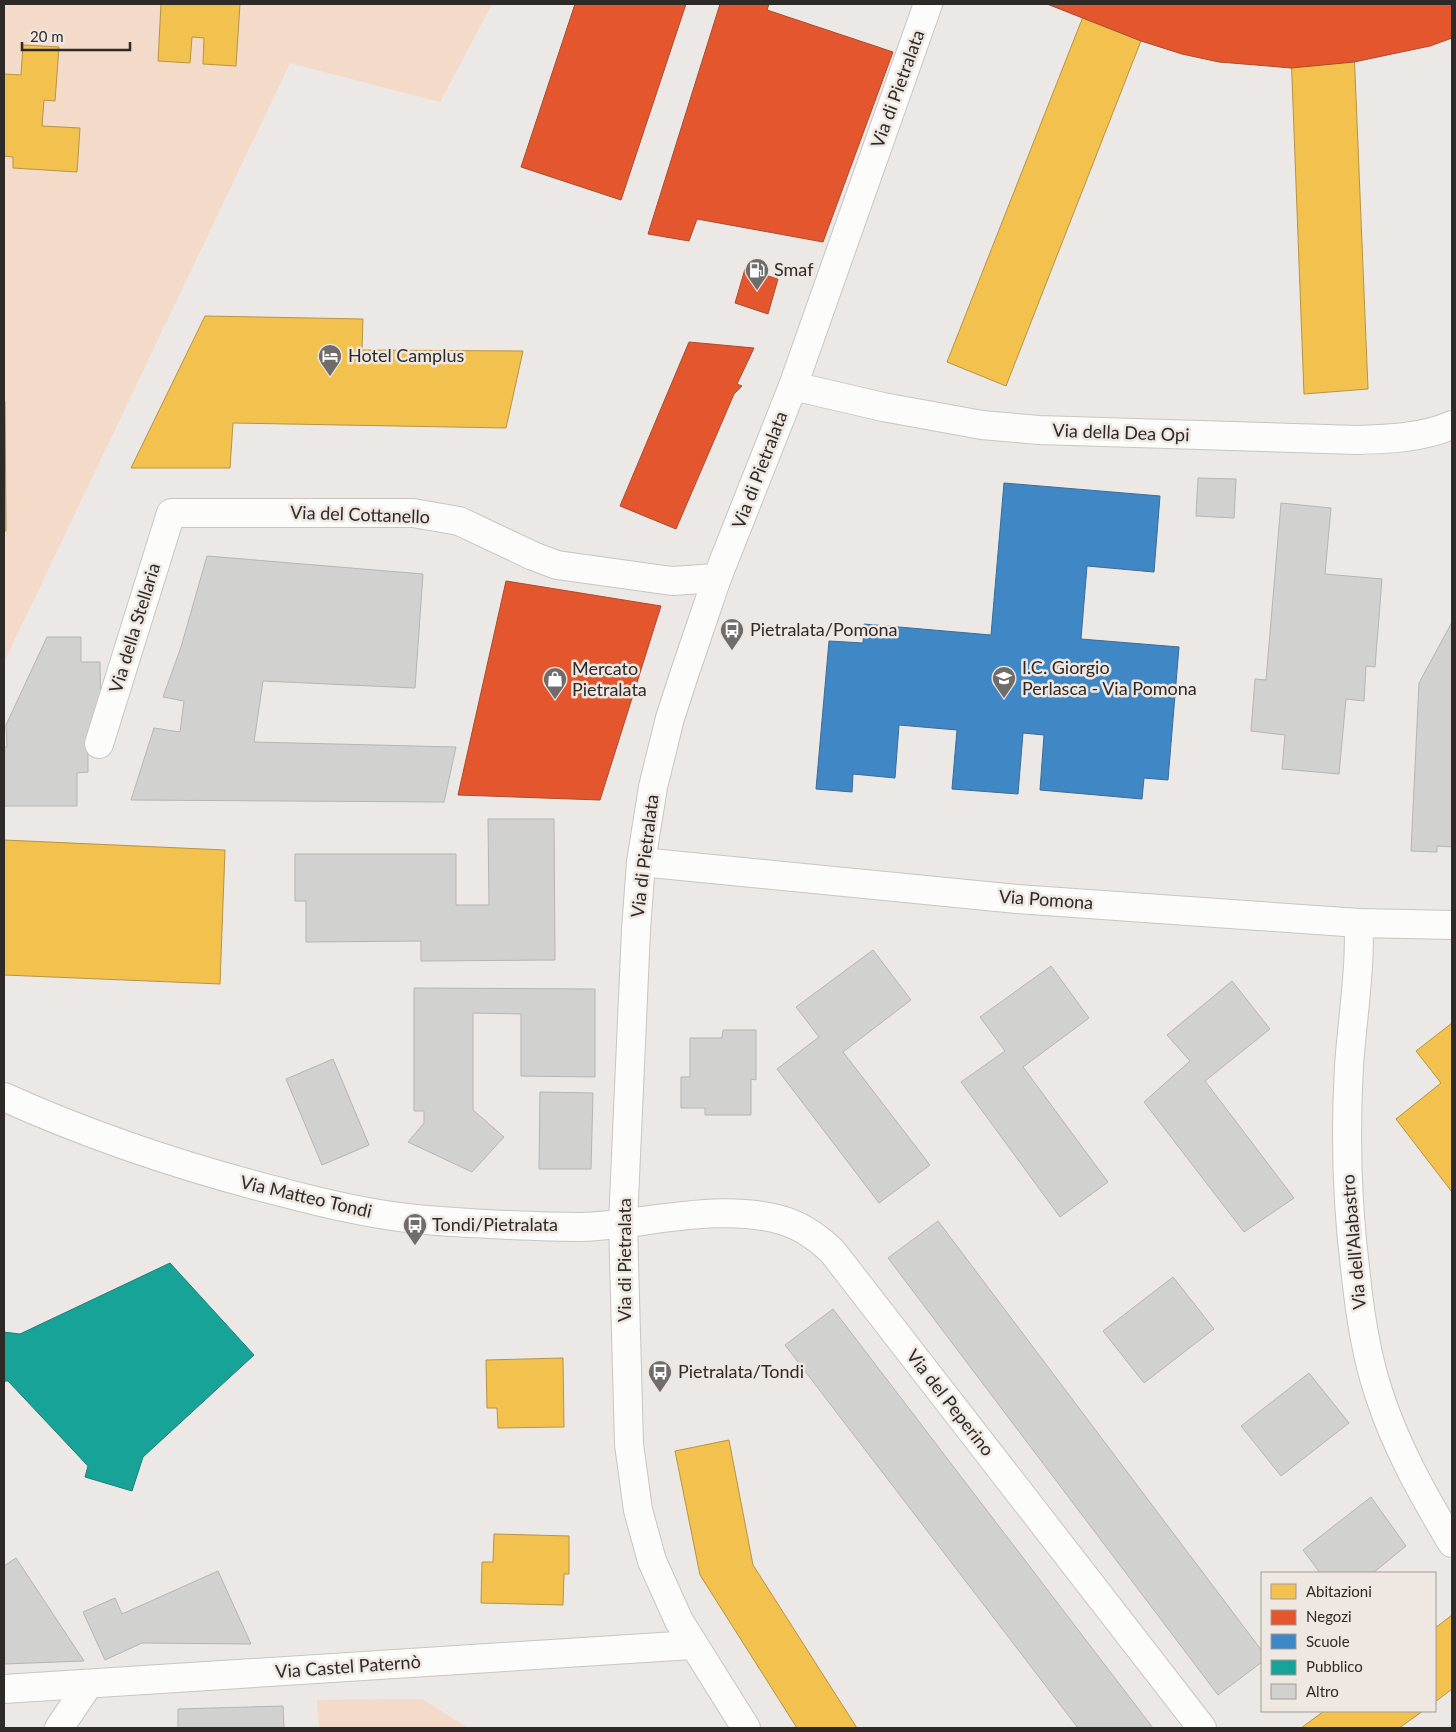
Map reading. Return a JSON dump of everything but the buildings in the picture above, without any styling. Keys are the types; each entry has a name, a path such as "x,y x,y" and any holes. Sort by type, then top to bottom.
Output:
{"street":[{"name":"Via di Pietralata","path":"746,1728 692,1645 652,1561 638,1510 629,1444 623,1223 635,940 641,862 653,787 670,718 717,578 792,386 928,4"},
{"name":"Via della Dea Opi","path":"792,386 920,415 982,425 1039,430 1357,440 1398,439 1452,426"},
{"name":"Via del Cottanello","path":"171,513 413,513 459,521 533,556 557,565 672,581 717,578"},
{"name":"Via della Stellaria","path":"99,744 171,513"},
{"name":"Via Pomona","path":"641,862 1018,898 1359,923 1452,925"},
{"name":"Via dell'Alabastro","path":"1359,923 1357,976 1349,1066 1347,1159 1351,1236 1359,1307 1366,1349 1378,1391 1391,1426 1435,1514 1452,1543"},
{"name":"Via Matteo Tondi","path":"4,1097 155,1156 253,1185 358,1210 406,1218 459,1223 580,1227 623,1223"},
{"name":"Via del Peperino","path":"623,1223 710,1214 752,1215 782,1220 812,1235 832,1251 1202,1728"},
{"name":"Via Castel Paternò","path":"4,1689 692,1645"},
{"path":"59,1728 88,1685"}],"shaded area":[{"path":"4,4 492,4 440,102 290,63 4,662"},
{"path":"422,1699 468,1728 319,1728 317,1700"}],"place":[{"name":"Smaf","path":"757,291"},
{"name":"Hotel Camplus","path":"330,377"},
{"name":"Pietralata/Pomona","path":"732,651"},
{"name":"I.C. Giorgio Perlasca - Via Pomona","path":"1004,699"},
{"name":"Mercato Pietralata","path":"555,700"},
{"name":"Tondi/Pietralata","path":"415,1246"},
{"name":"Pietralata/Tondi","path":"660,1393"}]}
